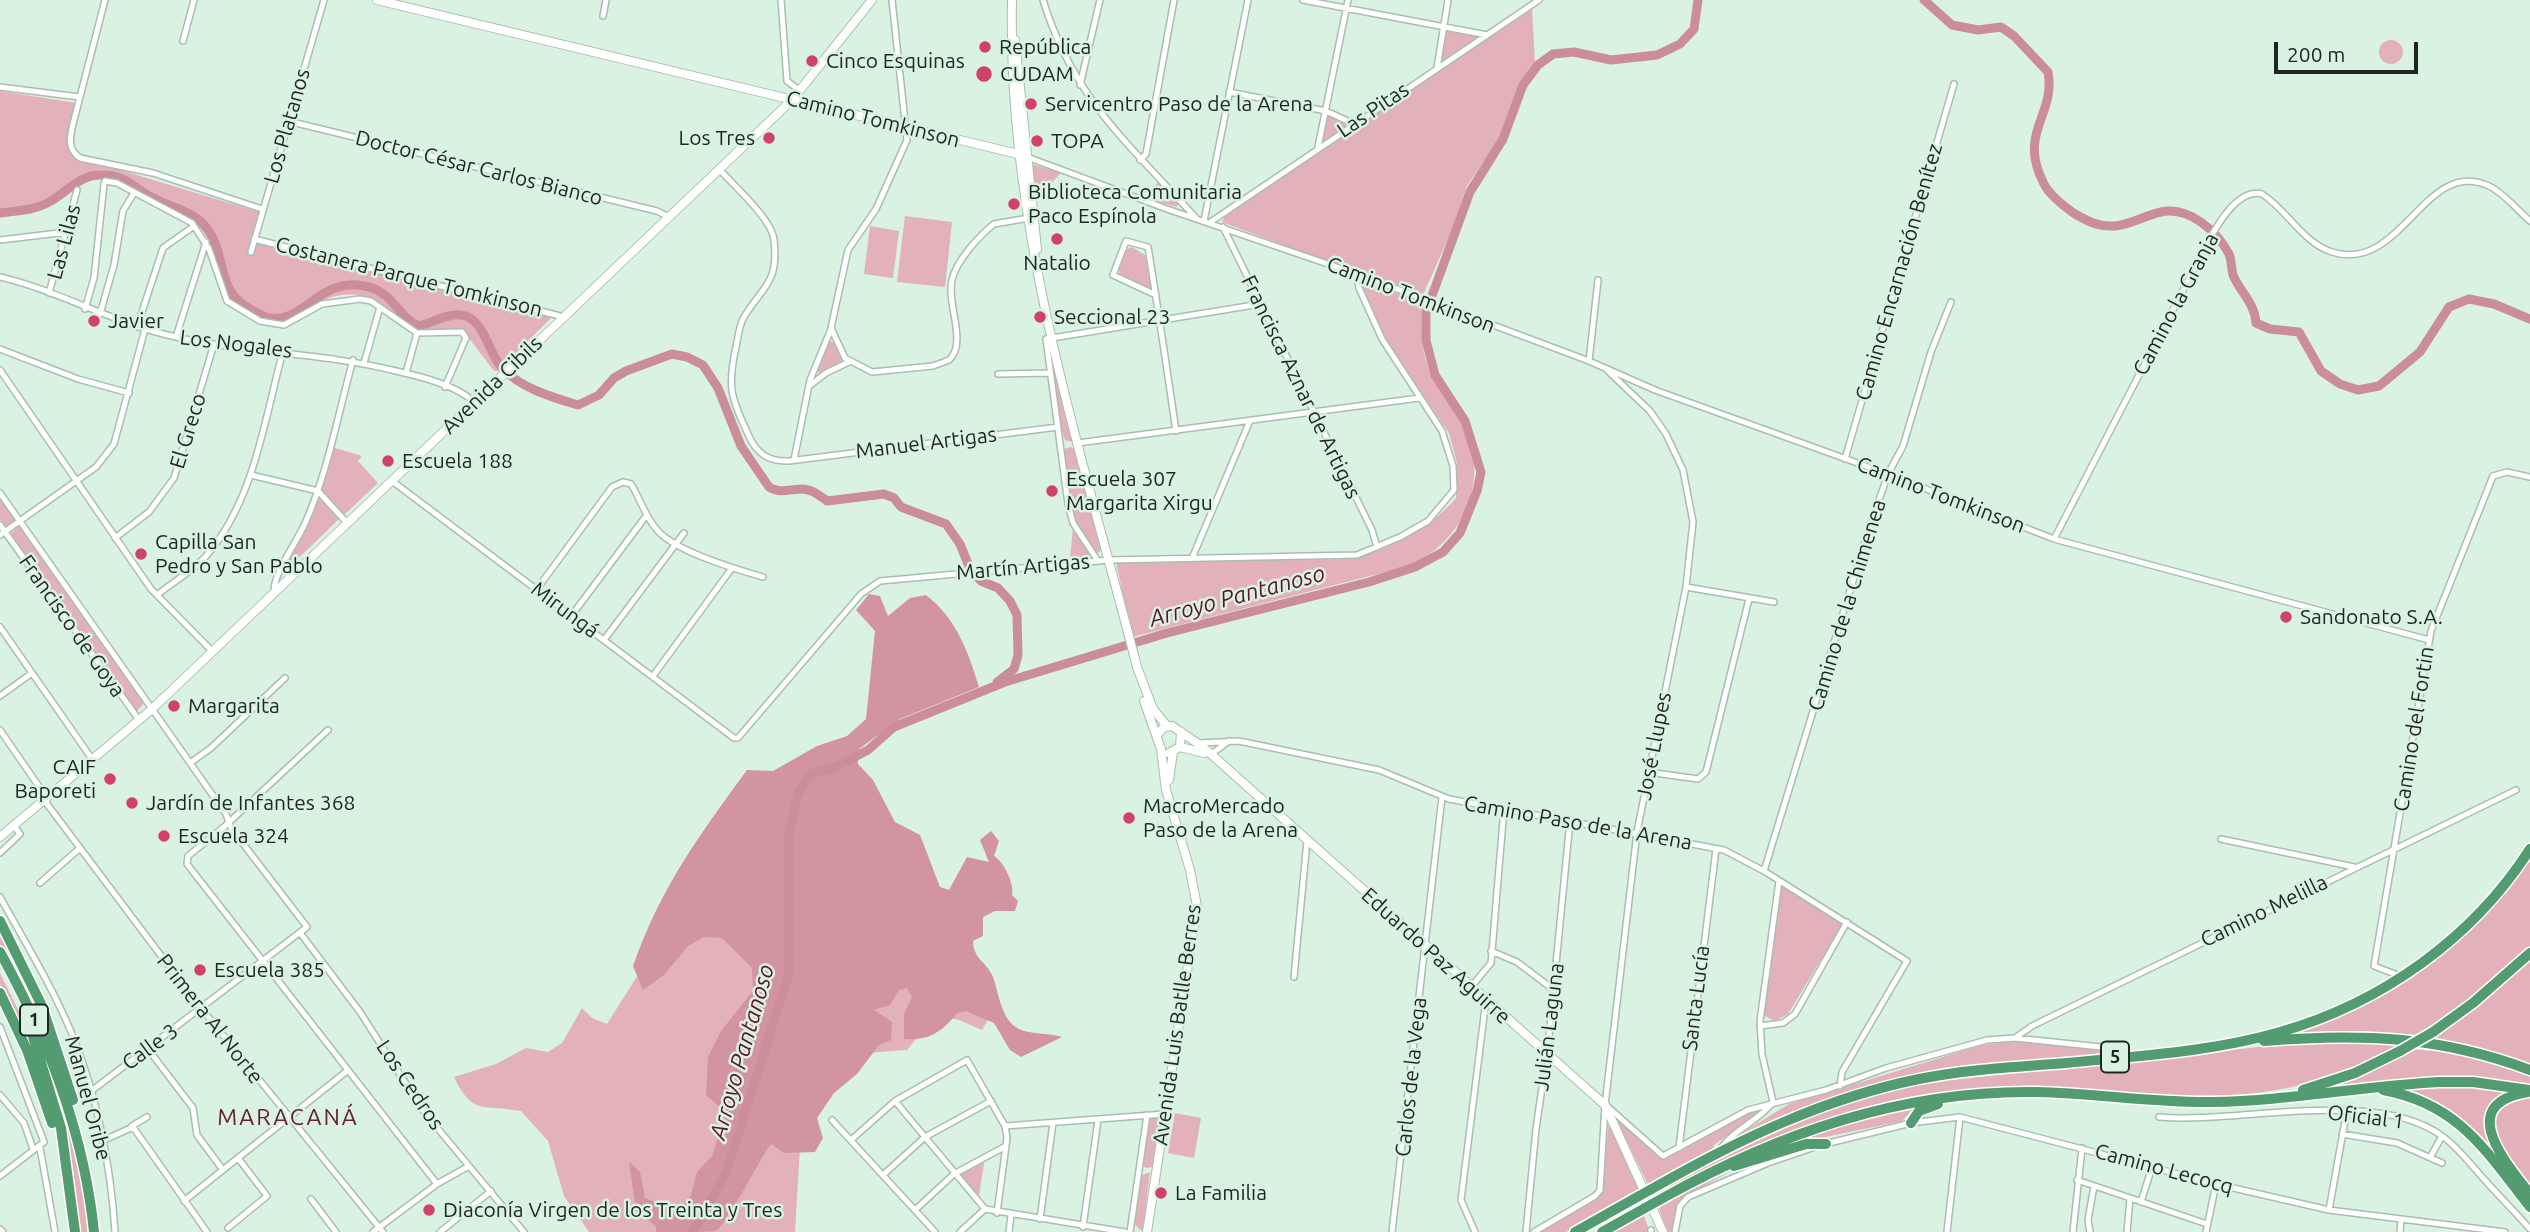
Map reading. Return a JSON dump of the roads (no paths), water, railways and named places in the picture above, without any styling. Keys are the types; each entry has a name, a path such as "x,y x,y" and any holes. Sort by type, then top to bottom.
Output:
{"highway":[{"name":"5","path":"1575,1232 1718,1152 1815,1109 1918,1079 2221,1045 2309,1023 2342,1010 2398,979 2440,949 2474,919 2512,876 2530,849"},
{"path":"0,921 32,981 64,1065 85,1151 88,1170 86,1177"},
{"name":"1","path":"0,952 57,1074 74,1123 94,1232"},
{"name":"5","path":"1602,1232 1702,1176 1767,1145 1837,1121 1908,1103 1998,1093 2094,1094 2183,1102 2269,1097 2295,1092 2355,1073 2433,1032 2473,1003 2530,953"},
{"name":"1","path":"0,964 31,1029 47,1074 61,1128 75,1232"},
{"path":"0,993 42,1088 72,1199"},
{"path":"2221,1045 2339,1036 2385,1037 2454,1047 2530,1070"},
{"path":"2269,1097 2454,1082 2530,1091"},
{"path":"2362,1090 2411,1097 2455,1119 2479,1141 2530,1207"},
{"path":"2530,1091 2504,1101 2494,1111 2490,1125 2497,1151 2530,1194"},
{"path":"1917,1119 1937,1104 1986,1098 1998,1093"},
{"path":"1702,1176 1806,1144 1826,1144"}],"street":[{"path":"0,87 79,97 105,0"},
{"path":"184,41 194,0"},
{"name":"Los Platanos","path":"251,252 324,0"},
{"name":"Camino Tomkinson","path":"377,0 1022,155 1357,274 1589,361 1655,390 1888,474 2053,538 2429,640"},
{"path":"603,16 606,0"},
{"path":"781,0 787,81 799,90"},
{"name":"Avenida Cibils","path":"0,837 151,710 792,100 872,0"},
{"path":"719,169 770,227 775,244 771,280 741,323 729,382 732,401 752,443 772,460 794,460 809,386 831,328 848,250 893,175 905,146 907,128 892,0"},
{"path":"1043,0 1064,55 1080,85 1112,131 1197,219"},
{"path":"1080,85 1100,0"},
{"path":"1140,160 1146,154 1174,0"},
{"path":"1207,222 1248,0"},
{"path":"1303,0 1487,35"},
{"path":"1318,148 1348,0"},
{"path":"1437,68 1448,0"},
{"name":"Las Pitas","path":"1207,222 1539,0"},
{"path":"1012,4 1010,52 1014,115 1030,194 1029,218"},
{"path":"1012,4 1029,218 1051,335 1144,701 1161,749 1177,750 1198,746"},
{"name":"Camino Encarnación Benítez","path":"1845,459 1954,84"},
{"path":"1229,92 1326,111 1354,124"},
{"name":"Costanera Parque Tomkinson","path":"79,97 70,139 76,156 153,173 262,209"},
{"name":"Doctor César Carlos Bianco","path":"288,121 657,211 669,217"},
{"path":"85,309 94,278 105,181 123,185 183,217 194,226 206,242 227,301 260,321 284,325 313,308 345,299 364,299 417,333 459,331 466,338 445,387"},
{"name":"Camino la Granja","path":"2053,538 2216,227 2244,196 2259,193 2320,247 2338,253 2362,253 2388,240 2439,192 2452,184 2468,182 2495,190 2530,221"},
{"name":"Las Lilas","path":"49,293 77,190"},
{"path":"100,314 114,265 123,211 134,193"},
{"path":"831,328 838,348 849,362 880,373 933,366 949,360 957,344 951,287 955,270 994,224 1029,218"},
{"path":"137,327 163,248 194,226"},
{"name":"Francisca Aznar de Artigas","path":"1223,227 1377,547"},
{"path":"0,240 67,232"},
{"name":"Costanera Parque Tomkinson","path":"254,239 564,317"},
{"path":"1156,295 1113,275 1126,241 1148,247 1156,295 1176,431"},
{"path":"176,337 206,242"},
{"name":"Martín Artigas","path":"738,738 868,587 887,580 1109,560 1193,556 1357,555 1429,520 1454,490 1453,466 1446,440 1382,339 1359,288 1357,274"},
{"name":"Los Nogales","path":"0,278 49,293 137,327 214,344 353,360 406,373 445,387 474,402"},
{"path":"1589,361 1598,280"},
{"name":"Camino de la Chimenea","path":"1764,871 1888,474 1903,446 1931,352 1951,302"},
{"path":"1098,561 1070,513 1049,373 1046,343 1051,335 1260,304"},
{"path":"364,363 380,307"},
{"path":"2,533 96,467 114,444 145,329"},
{"path":"406,373 417,333"},
{"name":"El Greco","path":"115,538 149,512 174,478 214,344"},
{"path":"0,349 78,379 128,393"},
{"path":"156,595 206,556 234,516 251,475 284,351"},
{"path":"274,594 273,582 291,554 318,491 353,360"},
{"path":"809,386 826,373 849,362"},
{"name":"José Llupes","path":"1535,1232 1595,1196 1601,1185 1605,1105 1637,832 1686,587 1693,522 1683,470 1656,418 1603,367"},
{"path":"0,370 75,482 156,595 212,652"},
{"path":"998,374 1049,373"},
{"path":"1079,443 1249,423 1419,398"},
{"path":"1193,556 1249,423"},
{"name":"Manuel Artigas","path":"794,460 1058,427"},
{"name":"Camino del Fortin","path":"2398,979 2395,974 2374,966 2429,640 2495,474 2507,472 2530,477"},
{"path":"251,475 318,491 348,524"},
{"name":"Mirungá","path":"392,481 734,738 738,738"},
{"path":"537,589 612,487 623,482 631,484 646,516 667,540 732,568 763,577"},
{"name":"Francisco de Goya","path":"0,494 151,710"},
{"path":"572,615 646,516"},
{"name":"Francisco de Goya","path":"0,525 2,533 139,720"},
{"path":"604,640 684,533"},
{"path":"653,676 732,568"},
{"path":"1686,587 1774,602"},
{"path":"1648,772 1703,777 1749,599"},
{"path":"0,627 92,760"},
{"path":"1136,663 1153,709 1167,726 1180,730 1210,754 1229,740"},
{"path":"0,696 32,673"},
{"path":"190,763 211,748 285,678"},
{"path":"151,710 228,820"},
{"path":"1157,735 1167,726"},
{"name":"Primera Al Norte","path":"0,730 80,848 202,1009 378,1231"},
{"path":"327,730 228,820 225,827 188,856 186,861 437,1184"},
{"path":"1177,750 1183,737 1180,730"},
{"name":"Camino Paso de la Arena","path":"1198,746 1229,740 1379,770 1442,797 1716,849 1764,871 1906,958 1906,964 1842,1072 1840,1086"},
{"name":"Avenida Luis Batlle Berres","path":"1161,749 1166,790 1176,820"},
{"name":"Avenida Luis Batlle Berres","path":"1147,1232 1197,906 1168,775 1177,750"},
{"name":"Eduardo Paz Aguirre","path":"1210,754 1663,1156 1679,1148"},
{"name":"Camino Melilla","path":"2015,1038 2032,1026 2516,790"},
{"name":"Carlos de la Vega","path":"1392,1232 1442,797"},
{"path":"1471,987 1490,965 1504,809"},
{"name":"Calle 3","path":"90,1092 301,934 307,923 231,828 228,820"},
{"name":"Julián Laguna","path":"1526,1232 1570,821"},
{"path":"0,853 20,834 14,826"},
{"path":"2221,839 2355,867"},
{"path":"1294,977 1307,841"},
{"path":"40,883 80,848"},
{"name":"Santa Lucía","path":"1679,1148 1716,849"},
{"path":"1679,1148 1724,1120 1773,1102 1760,1026 1779,881"},
{"name":"Manuel Oribe","path":"0,897 48,983 71,1031 102,1141 115,1232"},
{"path":"1760,1026 1783,1023 1795,1014 1847,922"},
{"name":"Los Cedros","path":"301,934 353,1001 400,1070 424,1112 524,1232"},
{"path":"1491,951 1517,962 1554,990"},
{"path":"1475,1232 1461,1200 1486,1000"},
{"path":"0,1027 44,1142 40,1148 55,1232"},
{"name":"Camino Melilla","path":"1718,1152 1725,1142 1762,1115 1773,1102 1840,1086 1909,1060 1987,1040 2015,1038 2120,1049 2132,1055"},
{"path":"148,1049 193,1108 197,1135 223,1170"},
{"path":"851,1140 895,1101 967,1060 1005,1126 1006,1146 998,1213"},
{"path":"184,1201 347,1071"},
{"path":"0,1095 24,1123 33,1149"},
{"path":"895,1101 985,1209 1125,1232"},
{"path":"883,1175 925,1137 991,1101"},
{"path":"1605,1105 1663,1232"},
{"path":"2329,1210 2347,1110"},
{"name":"Oficial 1","path":"2159,1117 2192,1119 2347,1110 2397,1117 2442,1136 2530,1229"},
{"path":"1005,1126 1165,1114"},
{"path":"1130,1232 1147,1115"},
{"path":"102,1141 147,1117"},
{"path":"1947,1232 1960,1117"},
{"name":"Camino Lecocq","path":"1675,1232 1680,1206 1688,1196 1699,1191 1826,1144 1917,1119 1960,1117 2216,1184 2329,1210 2505,1232"},
{"path":"832,1120 935,1232"},
{"path":"1083,1227 1098,1120"},
{"path":"1040,1219 1054,1123"},
{"path":"132,1126 207,1232"},
{"path":"2342,1134 2390,1141 2431,1156 2442,1163"},
{"path":"2431,1156 2442,1136"},
{"path":"915,1210 954,1174 1006,1146"},
{"path":"2073,1232 2082,1147"},
{"path":"0,1176 33,1149 40,1148"},
{"path":"228,1228 268,1196 238,1158"},
{"path":"378,1231 437,1184 469,1166"},
{"path":"2141,1202 2152,1167"},
{"path":"1140,1169 1156,1171"},
{"path":"2077,1181 2207,1224"},
{"path":"2206,1232 2216,1184"},
{"path":"2090,1232 2088,1220 2094,1186"},
{"path":"440,1232 491,1191"},
{"path":"2127,1232 2130,1198"},
{"path":"311,1199 336,1232"},
{"path":"960,1232 985,1209"},
{"path":"1009,1232 1012,1215"},
{"path":"2400,1232 2401,1219"},
{"path":"1053,1232 1054,1222"},
{"path":"115,1223 123,1232"}],"waterway":[{"name":"Arroyo Pantanoso","path":"693,1232 726,1173 789,973 789,834 798,794 810,774 833,768 868,750 894,727 1005,682 1167,633 1369,582 1415,567 1443,552 1460,533 1477,491 1481,472 1465,421 1435,375 1426,340 1426,312 1470,192 1503,139 1523,85 1538,65 1553,54 1574,52 1611,60 1657,55 1680,44 1694,29 1698,0"},
{"name":"Arroyo Pantanoso","path":"1924,0 1952,25 1978,30 2001,27 2014,36 2048,72 2047,101 2034,151 2044,184 2058,201 2080,217 2104,226 2121,225 2155,213 2171,211 2201,222 2210,229 2229,254 2233,275 2250,304 2256,323 2270,329 2299,332 2321,371 2340,384 2358,390 2379,386 2420,352 2449,307 2469,299 2494,304 2530,319"},
{"path":"0,213 26,210 45,204 86,178 101,175 117,177 199,220 212,237 227,284 233,294 242,304 263,316 283,318 340,286 372,288 386,296 419,326 451,315 469,317 480,329 497,361 510,375 537,391 578,405 599,395 614,378 626,371 672,354 687,357 703,365 718,388 741,446 769,487 781,491 806,489 827,501 884,494 894,498 901,507 946,524 960,544 970,569 981,581 998,588 1010,601 1017,615 1018,655 1014,669 997,682"}],"place":[{"name":"República","path":"985,47"},
{"name":"Cinco Esquinas","path":"812,61"},
{"name":"CUDAM","path":"984,74"},
{"name":"Servicentro Paso de la Arena","path":"1031,104"},
{"name":"Los Tres","path":"769,138"},
{"name":"TOPA","path":"1037,141"},
{"name":"Biblioteca Comunitaria Paco Espínola","path":"1014,204"},
{"name":"Natalio","path":"1057,239"},
{"name":"Seccional 23","path":"1040,317"},
{"name":"Javier","path":"94,321"},
{"name":"Escuela 188","path":"388,461"},
{"name":"Escuela 307 Margarita Xirgu","path":"1052,491"},
{"name":"Capilla San Pedro y San Pablo","path":"141,554"},
{"name":"Sandonato S.A.","path":"2286,617"},
{"name":"Margarita","path":"174,706"},
{"name":"CAIF Baporeti","path":"110,779"},
{"name":"Jardín de Infantes 368","path":"132,803"},
{"name":"MacroMercado Paso de la Arena","path":"1129,818"},
{"name":"Escuela 324","path":"164,836"},
{"name":"Escuela 385","path":"200,970"},
{"name":"La Familia","path":"1161,1193"},
{"name":"Diaconía Virgen de los Treinta y Tres","path":"429,1210"}],"district":[{"name":"MARACANÁ","path":"288,1117"}]}
